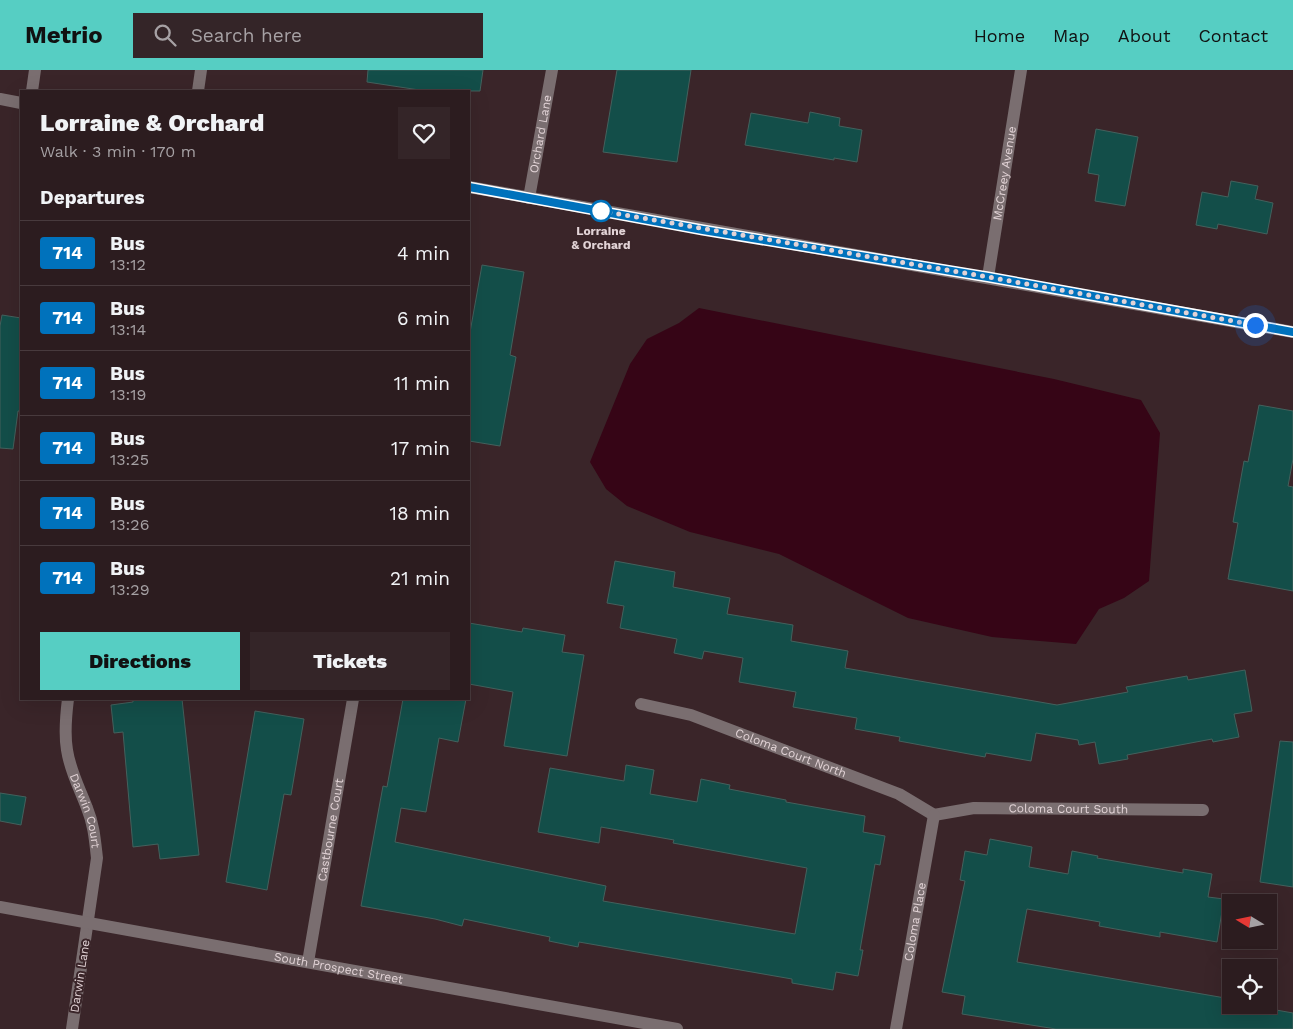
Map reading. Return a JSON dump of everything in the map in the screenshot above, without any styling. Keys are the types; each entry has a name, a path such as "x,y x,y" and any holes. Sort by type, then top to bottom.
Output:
{"street":[{"path":"32,90 35,70"},
{"path":"198,90 201,70"},
{"name":"Orchard Lane","path":"529,198 552,70"},
{"name":"McCreey Avenue","path":"988,277 1021,70"},
{"path":"0,99 20,103"},
{"path":"470,187 703,230 988,277 1293,332"},
{"name":"Darwin Court","path":"68,700 66,748 72,774 88,809 94,831 97,858 88,923"},
{"name":"Castbourne Court","path":"308,962 353,700"},
{"name":"Coloma Court North","path":"641,704 700,719 899,794 934,815"},
{"name":"Coloma Court South","path":"934,815 974,808 1203,810"},
{"name":"Coloma Place","path":"896,1029 934,815"},
{"name":"South Prospect Street","path":"0,907 677,1029"},
{"name":"Darwin Lane","path":"72,1029 88,923"}],"shaded area":[{"path":"699,308 1054,379 1141,400 1160,433 1149,581 1124,598 1099,609 1076,644 992,637 908,618 779,554 690,532 627,506 606,489 590,462 630,364 647,339 679,323"}],"building":[{"path":"368,70 483,70 480,91 419,90 367,82"},
{"path":"617,70 691,70 677,162 603,152"},
{"path":"810,112 840,118 839,126 862,130 857,162 745,145 751,113 808,123"},
{"path":"1096,129 1138,137 1125,206 1095,201 1099,175 1088,173"},
{"path":"1231,181 1258,186 1255,199 1273,203 1267,234 1218,224 1217,229 1196,225 1202,192 1228,197"},
{"path":"482,265 524,272 510,355 516,357 500,446 470,441 470,332"},
{"path":"2,315 20,318 20,411 18,411 13,449 0,448 0,326"},
{"path":"1259,405 1293,411 1293,459 1288,486 1293,487 1293,591 1228,579 1238,523 1233,522 1244,461 1248,462"},
{"path":"615,561 675,572 673,587 730,598 727,614 793,625 791,641 848,651 845,668 1057,705 1128,692 1126,687 1187,676 1188,680 1245,670 1252,711 1234,714 1239,737 1213,742 1212,739 1127,755 1128,759 1099,764 1095,742 1079,745 1078,740 1036,733 1031,761 986,753 985,757 899,741 900,737 855,729 857,718 793,707 796,692 739,682 743,658 704,651 702,659 674,653 677,639 620,628 624,606 607,603"},
{"path":"470,623 522,632 523,628 565,635 562,652 584,655 567,756 504,746 513,692 470,684"},
{"path":"133,700 182,700 199,855 160,859 158,844 133,847 123,732 114,733 111,705 133,702"},
{"path":"403,700 466,700 458,742 439,738 426,812 401,808 395,842 606,886 603,901 795,934 807,868 673,843 674,840 601,827 599,843 538,832 550,768 624,781 626,765 654,770 650,794 697,802 701,779 730,785 729,789 786,800 786,802 865,816 863,832 885,836 880,865 875,864 860,950 863,950 858,976 836,972 833,990 792,983 792,979 579,942 578,947 549,941 550,937 464,919 462,926 435,919 361,906 383,786 387,787"},
{"path":"255,711 304,719 291,795 284,794 267,890 226,882"},
{"path":"1280,741 1293,742 1293,887 1260,882"},
{"path":"0,793 26,797 21,825 0,821"},
{"path":"990,839 1032,847 1029,867 1068,874 1072,851 1098,856 1097,858 1183,873 1183,869 1212,874 1208,897 1222,899 1217,942 1160,932 1160,937 1099,926 1100,922 1027,909 1017,962 1222,997 1222,1014 1277,1014 1277,1010 1293,1013 1293,1029 1056,1029 962,1014 965,996 942,992 965,881 960,880 965,851 987,855"}],"bus line":[{"name":"714","path":"470,187 703,230 988,277 1293,332"}],"place":[{"name":"Lorraine & Orchard","path":"601,211"}],"route":[{"path":"601,211 1255,325"}]}
